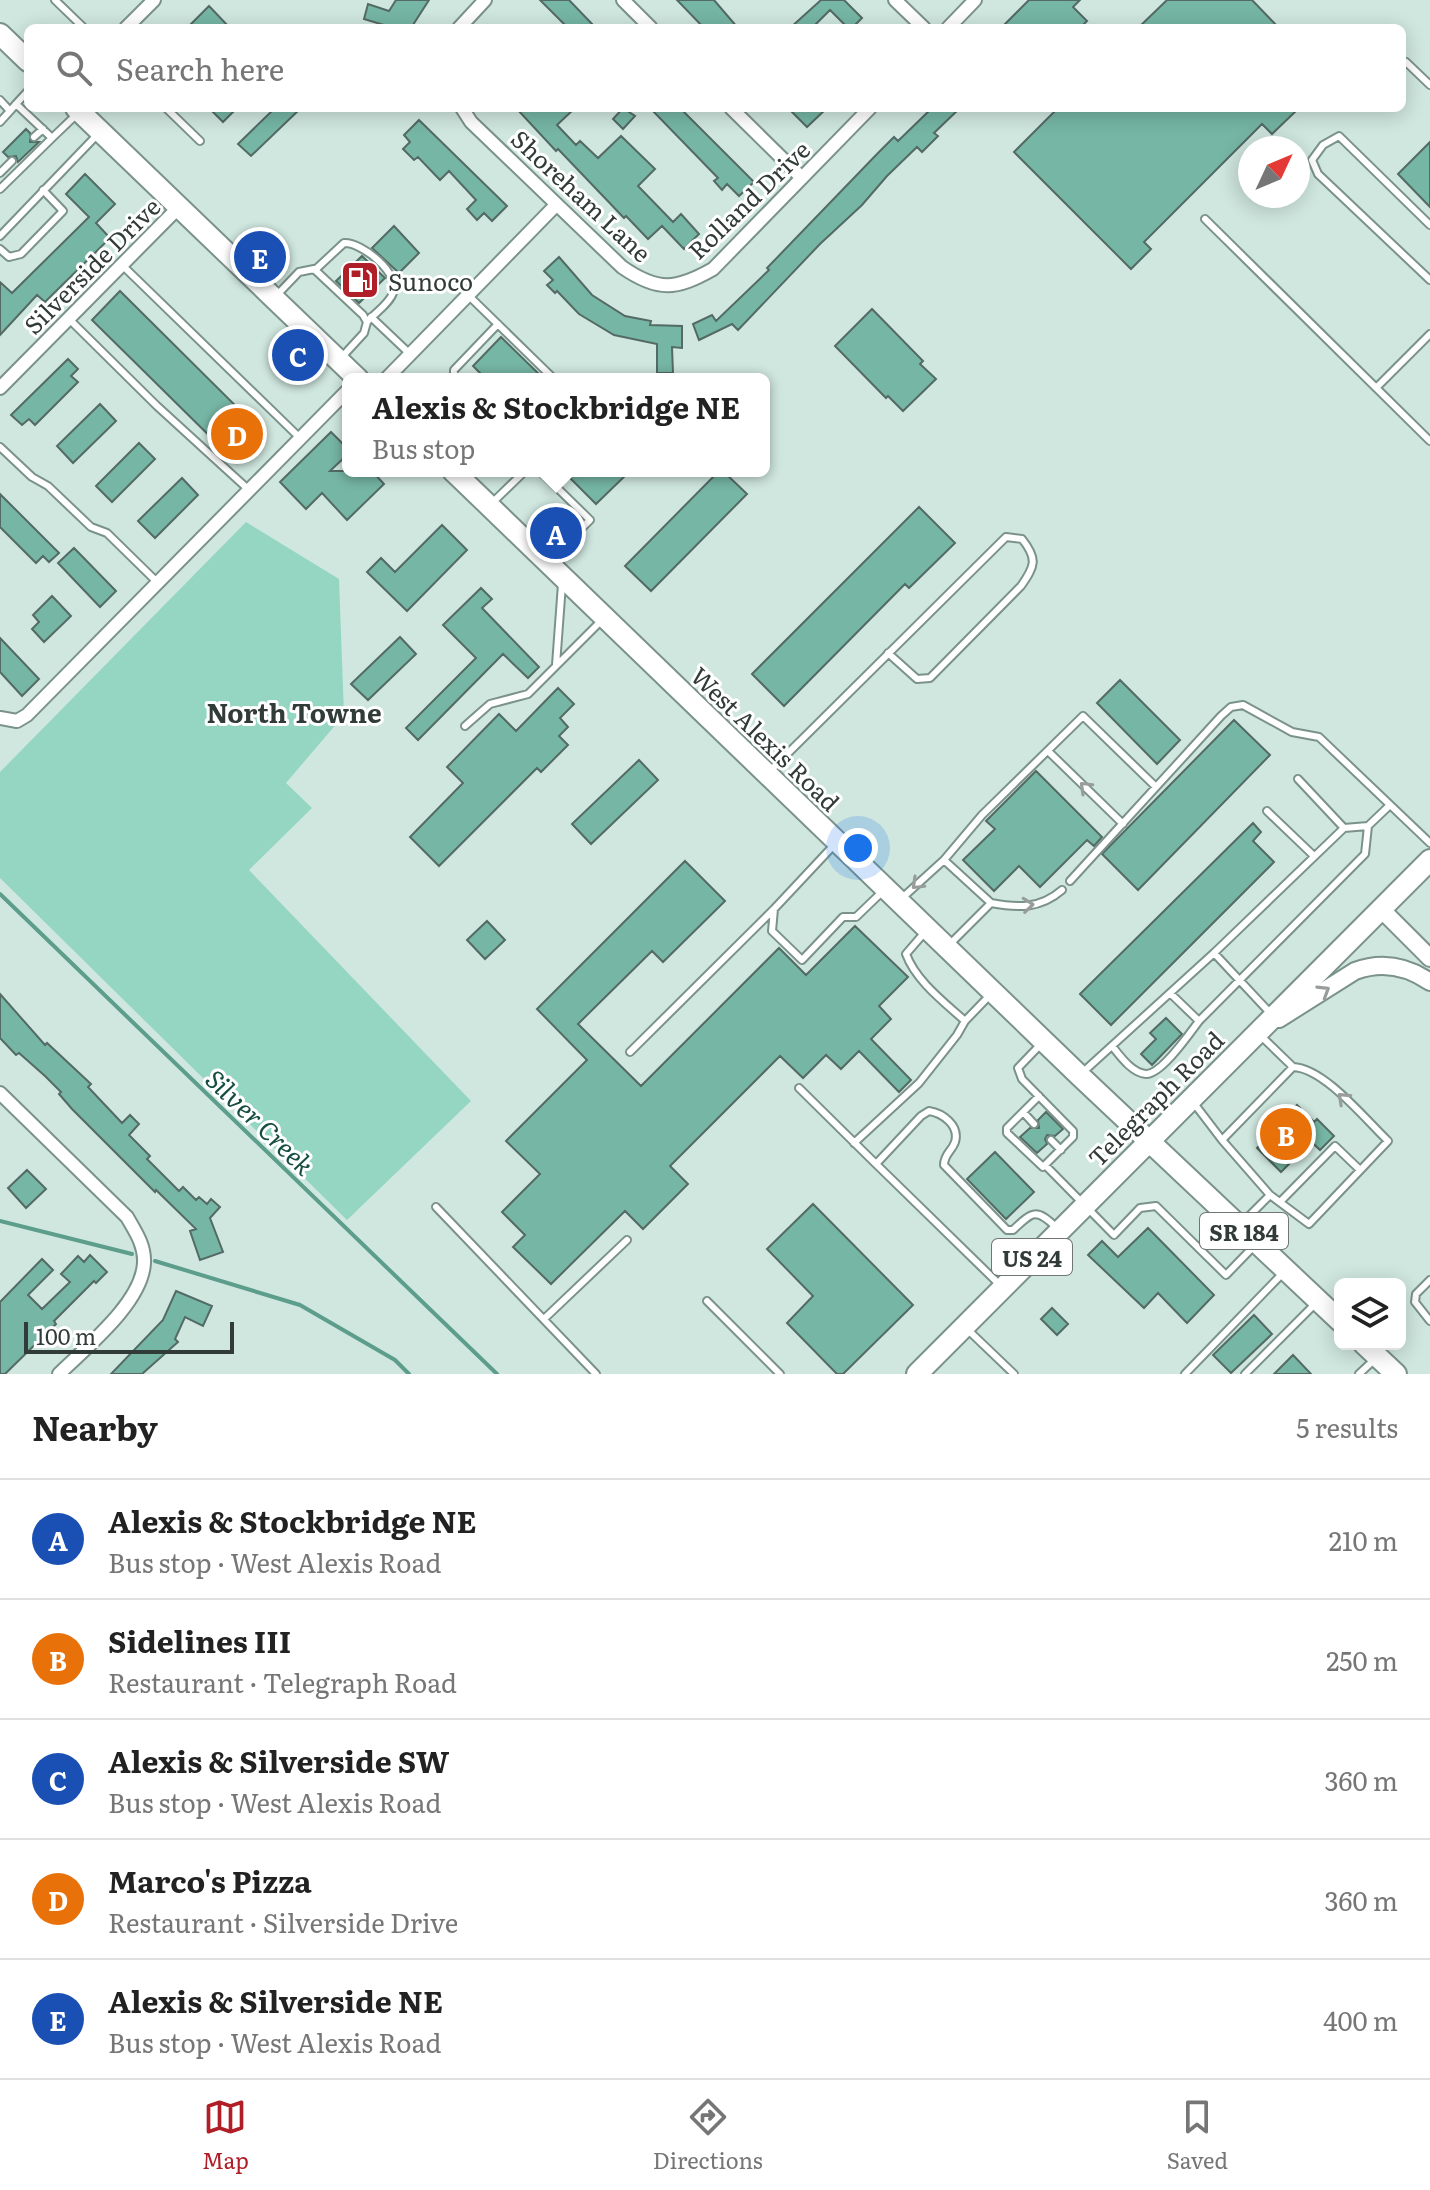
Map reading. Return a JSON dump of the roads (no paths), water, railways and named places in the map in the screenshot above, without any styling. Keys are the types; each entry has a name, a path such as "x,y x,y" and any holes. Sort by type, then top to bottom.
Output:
{"main road":[{"path":"0,34 24,57"},
{"path":"80,112 352,373"},
{"name":"West Alexis Road","path":"466,477 489,505 1148,1141"},
{"name":"Telegraph Road","path":"917,1374 1430,860"},
{"name":"SR 184","path":"1148,1141 1334,1315"},
{"path":"1371,1350 1396,1374"}],"street":[{"path":"130,24 154,0"},
{"path":"463,24 485,0"},
{"path":"623,0 647,24"},
{"path":"895,0 920,24"},
{"path":"952,24 975,0"},
{"name":"Shoreham Lane","path":"465,112 471,122 622,267 643,282 665,286 686,282"},
{"path":"735,112 802,178"},
{"name":"Rolland Drive","path":"686,282 713,269 866,112"},
{"path":"392,373 556,205"},
{"name":"Silverside Drive","path":"0,388 179,207"},
{"path":"0,718 17,721 27,715 342,396"},
{"path":"1381,909 1430,958"},
{"path":"1258,1033 1366,967 1391,965 1405,968 1430,982"},
{"path":"0,1093 127,1217 141,1240 144,1263 137,1287 122,1311 59,1374"}],"lane":[{"path":"55,0 80,24"},
{"path":"1406,62 1430,85"},
{"path":"0,122 24,95"},
{"path":"0,100 10,111"},
{"path":"16,104 24,111"},
{"path":"25,112 52,138"},
{"path":"0,189 76,112"},
{"path":"170,112 200,141"},
{"path":"34,137 43,129"},
{"path":"0,236 101,132"},
{"path":"1430,225 1339,136 1323,145 1312,160 1318,174 1430,280"},
{"path":"0,173 12,161"},
{"path":"0,249 9,257 21,254 63,211 43,190"},
{"path":"1205,219 1430,441"},
{"path":"315,270 344,243 353,242 363,247 395,282 395,291 369,319 364,333 339,361"},
{"path":"122,265 300,439"},
{"path":"274,298 299,272 315,270 410,354"},
{"path":"468,295 548,373"},
{"path":"68,318 157,406 249,490"},
{"path":"454,373 498,324"},
{"path":"1376,388 1430,334"},
{"path":"0,447 32,477 48,486 91,527 107,533 157,582"},
{"path":"489,505 519,477"},
{"path":"546,477 590,520 548,562"},
{"path":"766,774 888,653 1006,537 1022,539 1033,552 1033,568 1021,586 930,678 917,679 888,653"},
{"path":"556,665 564,577"},
{"path":"465,726 490,704 528,694 605,617"},
{"path":"1070,881 1221,716 1231,707 1243,705 1284,728 1319,737 1430,843"},
{"path":"774,909 772,931 802,960 843,917 856,917 944,860 982,815 1083,716 1156,787"},
{"path":"1048,751 1123,824"},
{"path":"1298,779 1344,828"},
{"path":"1080,1076 1344,828 1368,826 1390,805"},
{"path":"1267,811 1314,856"},
{"path":"1112,1046 1134,1070 1145,1074 1154,1072 1185,1041 1199,1021 1365,854 1368,826"},
{"path":"630,1052 837,842"},
{"path":"944,860 991,903 1012,907 1035,905 1049,901 1062,890"},
{"path":"947,948 991,903"},
{"path":"928,929 906,954 932,991 965,1021"},
{"path":"1214,953 1273,1016"},
{"path":"854,1143 919,1083 965,1021 993,992"},
{"path":"1170,993 1199,1021"},
{"path":"1191,1099 1270,1195 1309,1224 1388,1141 1320,1076 1305,1067 1293,1067 1258,1033"},
{"path":"1039,1096 1007,1128 1007,1133 1040,1167 1073,1137 1073,1131 1039,1096 1022,1079 1018,1068 1044,1041"},
{"path":"1222,1140 1293,1067"},
{"path":"799,1088 1002,1288"},
{"path":"876,1164 921,1116 929,1111 939,1113 951,1123 956,1133 944,1165 996,1220 1007,1230 1013,1230 1030,1214 1042,1214 1059,1230"},
{"path":"1023,1112 1034,1124"},
{"path":"1051,1140 1061,1150"},
{"path":"1280,1202 1335,1146 1360,1170"},
{"path":"1045,1165 1114,1235 1140,1208 1156,1206 1226,1275 1257,1243"},
{"path":"1239,1226 1270,1195"},
{"path":"436,1207 596,1374"},
{"path":"544,1319 627,1240"},
{"path":"1185,1374 1285,1270"},
{"path":"1430,1280 1416,1294 1415,1302 1430,1321"},
{"path":"707,1301 780,1374"},
{"path":"1245,1374 1319,1301"},
{"path":"964,1326 1014,1374"},
{"path":"1359,1374 1371,1350"}],"waterway":[{"name":"Silver Creek","path":"0,894 497,1374"},
{"path":"0,1221 132,1254"},
{"path":"155,1261 300,1305 395,1360 409,1374"}],"place":[{"name":"Alexis & Silverside NE","path":"260,257"},
{"name":"Sunoco","path":"360,280"},
{"name":"Alexis & Silverside SW","path":"298,355"},
{"name":"Marco's Pizza","path":"237,434"},
{"name":"Alexis & Stockbridge NE","path":"556,533"},
{"name":"Sidelines III","path":"1286,1134"}],"district":[{"name":"North Towne","path":"294,711"}]}
